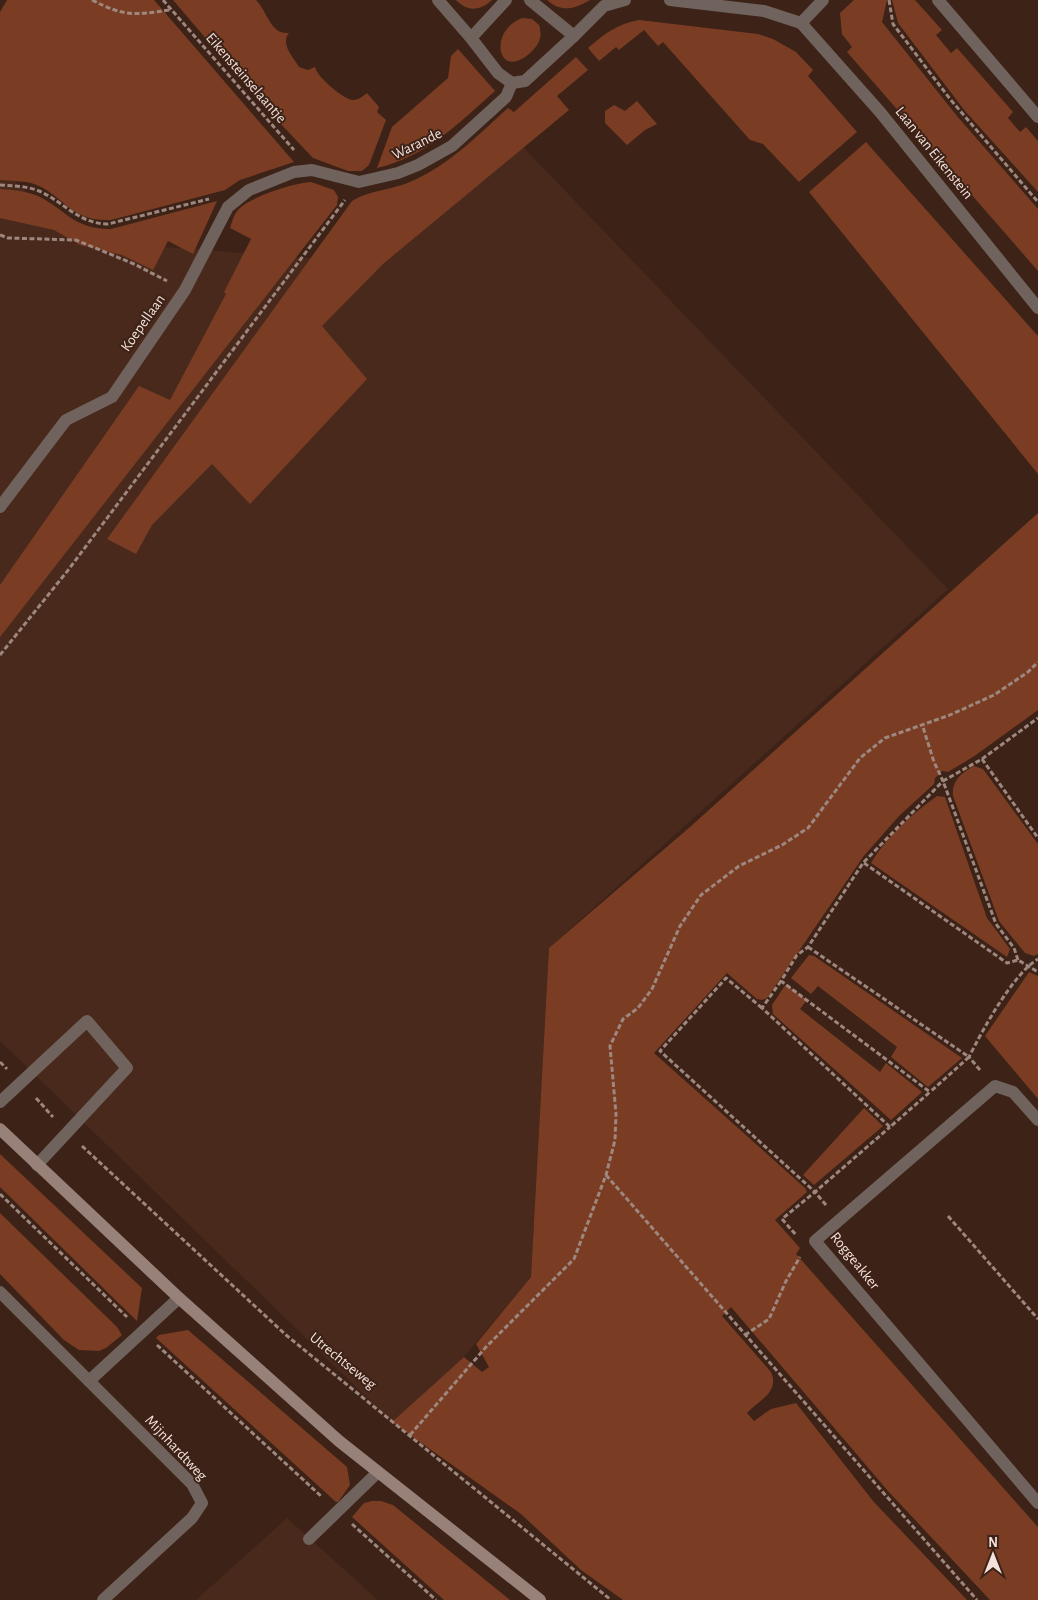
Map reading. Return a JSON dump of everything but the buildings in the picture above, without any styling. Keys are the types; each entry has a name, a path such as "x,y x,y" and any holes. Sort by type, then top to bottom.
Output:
{"main road":[{"path":"0,1130 179,1298 339,1441 540,1600"}],"street":[{"path":"438,0 498,73 512,83 525,81 604,6 625,0"},
{"path":"471,38 506,0"},
{"path":"530,0 574,36"},
{"path":"670,0 764,11 801,23 822,0"},
{"path":"938,0 1038,117"},
{"name":"Laan van Eikenstein","path":"801,23 880,112 1038,308"},
{"name":"Warande","path":"312,170 359,182 398,173 452,146 506,97 512,83"},
{"name":"Koepellaan","path":"0,507 66,420 112,397 186,290 228,207 248,190 294,172 312,170"},
{"path":"0,1102 20,1081 87,1021 127,1068 37,1165"},
{"path":"995,1086 1013,1092 1038,1120"},
{"name":"Roggeakker","path":"995,1086 815,1241 1038,1503"},
{"name":"Mijnhardtweg","path":"0,1292 192,1484 202,1504 192,1518 103,1600"},
{"path":"89,1381 144,1333 179,1298"},
{"path":"309,1539 378,1472"}],"path":[{"path":"92,0 122,14 144,14 171,10"},
{"name":"Eikensteinselaantje","path":"163,0 312,170"},
{"path":"890,0 893,24 950,99 1038,202"},
{"path":"0,654 75,561 359,182"},
{"path":"0,185 27,188 40,192 85,221 98,224 108,224 248,190"},
{"path":"0,234 8,238 76,240 134,264 186,290"},
{"path":"410,1435 486,1347 574,1259 606,1175 614,1140 616,1114 610,1046 623,1019 638,1008 652,989 680,926 701,895 739,866 782,845 808,828 860,758 885,738 950,715 994,695 1028,672 1038,662"},
{"path":"762,1008 797,955 808,947 864,863 943,781 982,759 1038,718"},
{"path":"922,724 934,762 943,781 996,924 1014,948 1018,960 1038,972"},
{"path":"982,759 1038,838"},
{"path":"864,863 1007,963 1018,960"},
{"path":"808,947 969,1057 995,1086"},
{"path":"801,1240 782,1219 969,1057 979,1036 1026,966 1038,959"},
{"path":"839,1220 815,1192 660,1051 726,978 762,1008 890,1126"},
{"path":"781,981 930,1092"},
{"name":"Utrechtseweg","path":"0,1062 68,1132 286,1335 611,1600"},
{"path":"606,1175 977,1600"},
{"path":"0,1194 144,1333 436,1600"},
{"path":"948,1216 1038,1319"},
{"path":"745,1335 769,1319 786,1281 803,1253"}],"shaded area":[{"path":"7,0 154,0 294,162 240,180 225,190 111,220 97,219 75,212 51,193 31,183 0,180 0,12"},
{"path":"173,0 256,0 277,30 289,33 286,42 287,46 299,67 308,70 315,67 326,82 349,99 361,98 367,93 379,107 377,112 386,120 369,165 362,171 348,171 313,158 260,102"},
{"path":"456,0 492,0 474,9 465,7"},
{"path":"547,0 590,0 579,6 563,8"},
{"path":"854,0 887,0 882,22 957,116 1038,209 1038,271 847,52 852,47 842,34 840,13"},
{"path":"892,0 915,0 942,30 936,35 951,53 957,48 1013,112 1008,118 1020,132 1026,127 1038,141 1038,192 965,111 898,23"},
{"path":"522,18 532,19 539,25 540,38 533,50 521,59 512,62 505,59 501,52 501,44 504,34 511,25"},
{"path":"639,20 758,34 773,39 796,52 813,70 808,76 857,132 799,182 763,144 750,140 663,42 658,46 644,30 619,50 616,47 599,61 588,48 611,30"},
{"path":"458,49 495,91 455,127 426,147 395,163 377,168 392,127 448,78 451,56"},
{"path":"576,57 588,70 557,96 569,110 383,264 322,326 367,379 250,504 212,464 152,525 136,554 107,539 352,201 359,197 410,182 450,159 508,108 514,112"},
{"path":"637,101 657,124 645,130 627,145 605,123 605,111 614,105 625,111"},
{"path":"866,142 1038,336 1038,474 809,192"},
{"path":"523,147 948,589 549,948 531,1277 464,1357 392,1422 0,1041 0,167 76,240 383,264"},
{"path":"311,182 334,190 338,197 337,205 0,637 0,585 139,386 170,400 226,294 224,292 251,239 230,228 237,212 244,205 261,196 283,188"},
{"path":"0,189 33,194 79,223 111,229 217,201 193,254 168,241 153,270 122,255 80,245 54,230 0,218"},
{"path":"1038,513 1038,710 973,757 948,772 942,771 935,778 934,784 899,816 863,857 767,998 757,999 727,973 654,1053 805,1188 807,1192 775,1220 800,1248 796,1254 1038,1527 1038,1600 990,1600 888,1491 731,1307 722,1316 771,1372 773,1379 771,1390 747,1413 754,1421 771,1409 796,1403 873,1501 967,1600 623,1600 581,1570 521,1514 392,1422 464,1357 482,1372 489,1367 476,1344 531,1277 549,948 690,827"},
{"path":"974,766 983,769 1038,844 1038,954 1034,956 1025,953 999,921 953,796 954,786 958,778"},
{"path":"937,796 945,797 987,918 1010,949 1007,957 871,863 877,853 901,826"},
{"path":"809,955 814,956 962,1058 928,1087 891,1057 897,1047 818,986 811,994 791,978"},
{"path":"1029,972 1038,976 1038,1099 985,1036"},
{"path":"786,984 807,1000 800,1009 880,1072 886,1063 922,1092 891,1120 773,1014 772,1005"},
{"path":"864,1108 883,1126 814,1185 803,1175"},
{"path":"0,1154 142,1288 137,1321 0,1187"},
{"path":"0,1213 117,1327 122,1335 106,1348 99,1351 79,1350 64,1340 0,1274"},
{"path":"188,1330 347,1467 350,1485 338,1502 156,1338 159,1335"},
{"path":"381,1501 393,1505 510,1600 444,1600 352,1517 364,1503"},
{"path":"287,1518 378,1600 196,1600"}]}
